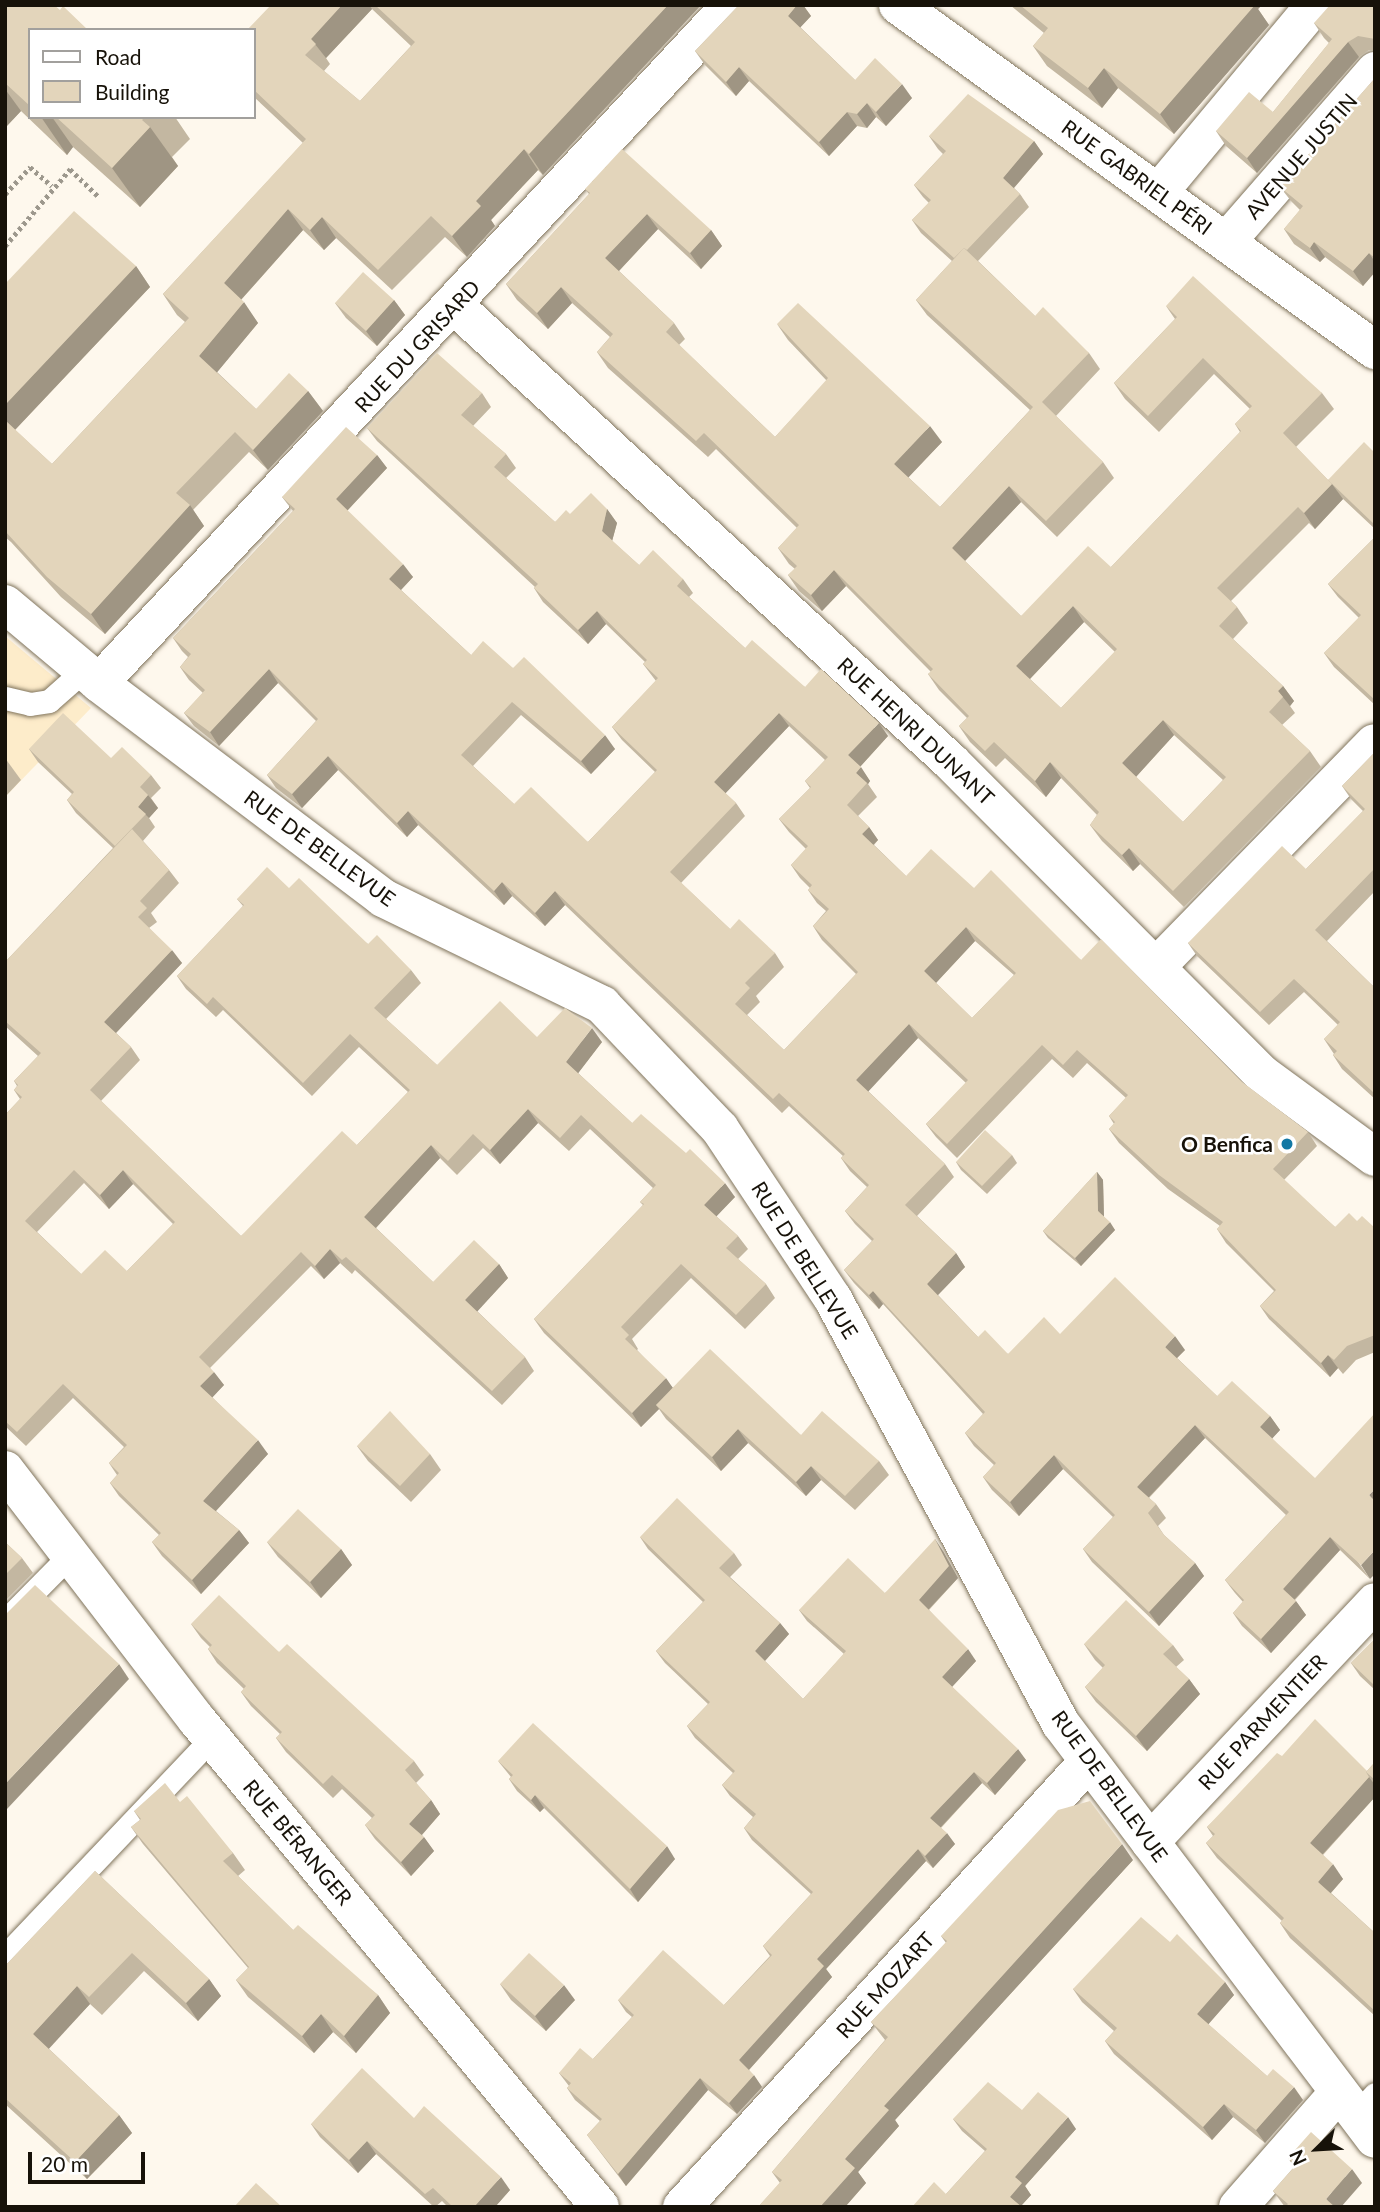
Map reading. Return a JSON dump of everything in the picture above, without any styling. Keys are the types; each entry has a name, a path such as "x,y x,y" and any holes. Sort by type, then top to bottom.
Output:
{"street":[{"name":"RUE DU GRISARD","path":"92,677 455,306 732,5"},
{"name":"RUE GABRIEL PÉRI","path":"898,5 1375,350"},
{"path":"1159,192 1315,5"},
{"name":"AVENUE JUSTIN","path":"1226,242 1375,71"},
{"name":"RUE HENRI DUNANT","path":"455,306 951,762 1158,965 1262,1074 1375,1157"},
{"name":"RUE DE BELLEVUE","path":"5,604 92,677 383,898 602,1005 720,1129 834,1299 1054,1712 1088,1762 1361,2110"},
{"path":"1158,965 1375,743"},
{"name":"RUE BÉRANGER","path":"5,1470 212,1738 600,2207"},
{"name":"RUE PARMENTIER","path":"1150,1842 1375,1602"},
{"name":"RUE MOZART","path":"682,2207 1088,1762"},
{"path":"1238,2207 1361,2110"}],"lane":[{"path":"5,698 30,704 49,701 92,677"},
{"path":"5,1621 70,1555"},
{"path":"5,1956 212,1738"}],"path":[{"path":"5,194 30,167 56,191 5,246"},
{"path":"52,186 70,169 98,196"}],"shaded area":[{"path":"5,636 91,708 5,797"}],"building":[{"path":"7,5 54,5 60,10 63,6 86,28 28,28 28,104 5,83"},
{"path":"271,5 342,5 311,39 316,44 305,55 360,101 415,42 375,5 668,5 529,154 524,149 476,201 481,206 452,236 431,216 378,270 322,217 310,230 288,209 224,283 244,302 199,356 256,409 289,373 308,391 253,450 235,432 176,493 190,505 91,614 47,577 5,531 5,420 52,464 189,318 163,294 306,139 256,92 256,28 249,28"},
{"path":"739,5 797,5 788,16 855,80 875,58 902,84 876,112 867,103 857,114 847,112 819,142 739,67 726,82 695,51"},
{"path":"1020,5 1255,5 1160,114 1104,68 1088,88 1033,46 1048,28"},
{"path":"1330,5 1371,5 1375,8 1375,39 1358,36 1348,42 1247,158 1216,131 1249,92 1273,112 1332,39 1314,23"},
{"path":"1375,78 1375,258 1369,253 1353,271 1314,242 1310,248 1284,229 1303,206 1280,187"},
{"path":"968,94 1034,141 1003,178 1020,194 967,250 964,248 954,258 912,220 931,200 914,185 946,151 929,136"},
{"path":"58,119 143,119 150,127 112,168"},
{"path":"622,149 711,230 690,253 647,214 605,258 674,323 666,332 775,437 828,378 777,324 798,303 930,426 894,464 940,507 1033,407 916,300 964,248 1035,316 1043,307 1089,353 1042,402 1103,462 1046,521 1009,486 952,548 1021,616 1088,546 1111,567 1241,431 1235,424 1252,406 1203,358 1148,416 1114,383 1177,317 1166,306 1193,276 1322,393 1283,433 1332,484 1304,513 1298,507 1217,588 1237,607 1219,626 1283,686 1278,691 1283,697 1269,712 1310,751 1173,891 1129,848 1122,855 1090,825 1099,812 1050,762 1035,781 994,742 985,751 959,726 969,716 928,674 933,669 834,570 811,595 788,575 797,566 778,548 799,525 704,433 696,441 597,352 613,334 561,287 537,313 506,284 590,193 585,189","holes":["1073,606 1117,649 1061,708 1016,666","1163,720 1226,777 1183,822 1122,763"]},
{"path":"74,211 136,266 5,405 5,284"},
{"path":"363,272 394,300 366,331 335,303"},
{"path":"437,353 482,393 461,415 506,454 494,467 555,522 566,510 570,514 591,493 607,509 602,531 639,565 653,550 683,579 677,586 745,648 752,640 805,687 821,669 879,723 848,755 861,767 856,773 867,783 847,805 869,827 862,834 906,876 931,849 974,888 991,870 1081,960 1101,939 1242,1082 1308,1132 1273,1169 1335,1227 1349,1213 1357,1221 1362,1216 1375,1228 1375,1335 1347,1346 1334,1360 1328,1355 1321,1363 1260,1306 1276,1290 1217,1229 1223,1222 1159,1175 1109,1129 1115,1122 1109,1116 1128,1095 1077,1050 1063,1065 1042,1045 947,1144 926,1124 968,1080 909,1024 856,1080 945,1164 905,1205 956,1253 927,1284 978,1337 985,1330 1008,1354 1044,1317 1060,1334 1115,1277 1175,1336 1165,1347 1217,1396 1232,1381 1270,1416 1260,1427 1315,1478 1375,1413 1375,1489 1369,1495 1375,1501 1375,1550 1361,1565 1330,1537 1283,1589 1296,1601 1261,1639 1233,1613 1244,1600 1225,1580 1289,1512 1195,1425 1137,1487 1156,1504 1148,1513 1164,1535 1195,1563 1149,1612 1083,1549 1115,1515 1054,1455 1010,1502 983,1477 996,1463 965,1433 985,1412 873,1291 869,1295 844,1270 874,1239 845,1211 869,1185 841,1158 845,1154 779,1093 773,1099 555,891 535,913 502,882 494,891 408,811 397,823 328,756 292,794 267,775 318,719 269,669 210,732 184,713 205,690 180,667 191,654 173,638 295,509 282,497 346,427 377,455 336,499 403,564 389,579 471,655 483,641 513,668 524,657 605,735 581,761 512,702 461,755 514,804 531,787 588,842 657,770 612,727 658,678 643,664 647,660 597,611 578,630 534,588 538,584 367,428","holes":["779,713 828,757 805,781 811,787 779,819 808,846 791,865 812,885 808,890 829,909 813,926 858,972 784,1050 735,1004 750,988 745,983 775,953 739,919 730,929 670,872 736,803 714,782","966,927 1016,973 972,1018 924,971"]},
{"path":"1364,442 1375,453 1375,525 1328,480"},
{"path":"1375,537 1375,700 1324,653 1361,615 1328,584"},
{"path":"63,713 111,758 122,747 151,775 140,787 148,795 138,807 146,814 115,846 67,800 74,792 29,749"},
{"path":"1375,752 1375,868 1315,930 1375,987 1373,1092 1333,1055 1337,1051 1324,1039 1340,1022 1294,979 1260,1012 1188,943 1282,846 1306,869 1365,809 1342,786"},
{"path":"132,829 169,870 140,901 147,908 138,917 172,950 104,1022 131,1047 90,1090 241,1236 342,1131 357,1145 410,1090 350,1034 303,1083 213,997 207,1004 177,976 244,905 237,899 267,867 289,888 299,878 368,944 377,935 411,970 374,1008 437,1065 500,1001 537,1037 565,1008 592,1028 566,1062 632,1123 641,1114 686,1153 690,1149 725,1183 704,1205 738,1236 726,1248 766,1284 736,1315 681,1264 621,1327 629,1335 625,1339 666,1378 632,1413 534,1319 644,1204 640,1202 656,1185 581,1115 560,1138 528,1109 490,1150 473,1134 448,1161 431,1145 364,1217 433,1282 474,1240 499,1264 465,1300 525,1357 492,1391 346,1257 342,1260 330,1249 315,1266 301,1252 199,1357 214,1372 200,1386 258,1440 203,1501 239,1530 192,1580 152,1542 161,1533 110,1483 119,1473 109,1463 127,1445 63,1384 17,1432 5,1421 5,1115 22,1097 14,1090 18,1085 14,1081 41,1053 5,1021 5,959 7,960","holes":["74,1170 100,1195 123,1170 175,1222 127,1271 105,1250 81,1274 25,1221"]},
{"path":"985,1130 1012,1155 982,1186 956,1162"},
{"path":"1097,1172 1098,1211 1110,1222 1075,1258 1043,1231"},
{"path":"710,1349 801,1435 822,1411 879,1461 845,1496 811,1466 796,1482 738,1429 712,1457 656,1405"},
{"path":"390,1411 430,1454 400,1486 357,1446"},
{"path":"677,1498 734,1553 719,1568 780,1623 755,1651 803,1699 846,1651 799,1610 848,1558 885,1593 935,1539 949,1566 919,1600 968,1649 942,1677 1018,1749 987,1783 974,1772 930,1818 947,1833 925,1856 918,1849 817,1959 824,1966 739,2060 754,2075 729,2103 700,2078 618,2174 587,2135 602,2119 567,2088 571,2083 559,2073 580,2048 593,2059 634,2015 618,2000 663,1950 724,2005 772,1955 763,1946 813,1892 744,1828 756,1814 722,1785 735,1771 687,1726 710,1702 656,1651 705,1600 640,1537"},
{"path":"298,1509 341,1549 310,1582 267,1542"},
{"path":"5,1542 22,1558 5,1575"},
{"path":"35,1585 119,1664 5,1784 5,1615"},
{"path":"219,1595 279,1652 287,1644 414,1761 405,1770 431,1800 409,1824 424,1837 401,1862 365,1825 375,1815 332,1775 323,1784 276,1738 282,1732 241,1692 246,1686 208,1649 212,1645 191,1624"},
{"path":"1126,1600 1173,1645 1163,1654 1189,1679 1136,1736 1085,1687 1105,1665 1084,1644"},
{"path":"1375,1639 1375,1686 1351,1663"},
{"path":"1315,1719 1367,1771 1369,1777 1310,1843 1333,1864 1318,1882 1375,1933 1375,2011 1280,1923 1284,1918 1206,1843 1215,1834 1207,1827 1277,1753 1282,1756"},
{"path":"533,1723 667,1846 630,1889 535,1795 531,1800 509,1779 513,1775 498,1761"},
{"path":"1375,1762 1375,1780 1366,1772"},
{"path":"165,1783 180,1802 187,1796 233,1853 223,1861 293,1930 298,1925 378,1995 344,2036 321,2014 302,2036 236,1980 249,1967 131,1827 141,1819 134,1811"},
{"path":"1090,1801 1122,1844 884,2106 889,2110 845,2159 855,2168 820,2207 758,2207 782,2180 772,2172 888,2037 871,2022 947,1941 941,1936 1058,1810"},
{"path":"95,1871 209,1979 186,2003 132,1953 89,1997 77,1986 33,2034 119,2115 75,2162 5,2098 5,1966"},
{"path":"1141,1917 1170,1942 1177,1934 1225,1982 1197,2014 1267,2076 1273,2069 1294,2087 1256,2130 1224,2104 1203,2127 1105,2041 1117,2028 1073,1989"},
{"path":"529,1953 564,1985 535,2016 500,1984"},
{"path":"362,2068 414,2118 424,2106 501,2177 474,2207 453,2207 433,2188 425,2194 367,2141 349,2160 311,2124"},
{"path":"988,2082 1022,2110 1038,2092 1068,2117 1015,2177 1022,2183 1010,2197 1022,2207 912,2207 934,2182 946,2194 987,2149 953,2119"},
{"path":"1311,2132 1352,2169 1326,2199 1335,2207 1285,2207 1288,2204 1273,2191 1296,2165 1288,2158"},
{"path":"256,2183 282,2207 234,2207"}],"place":[{"name":"O Benfica","path":"1287,1144"}]}
